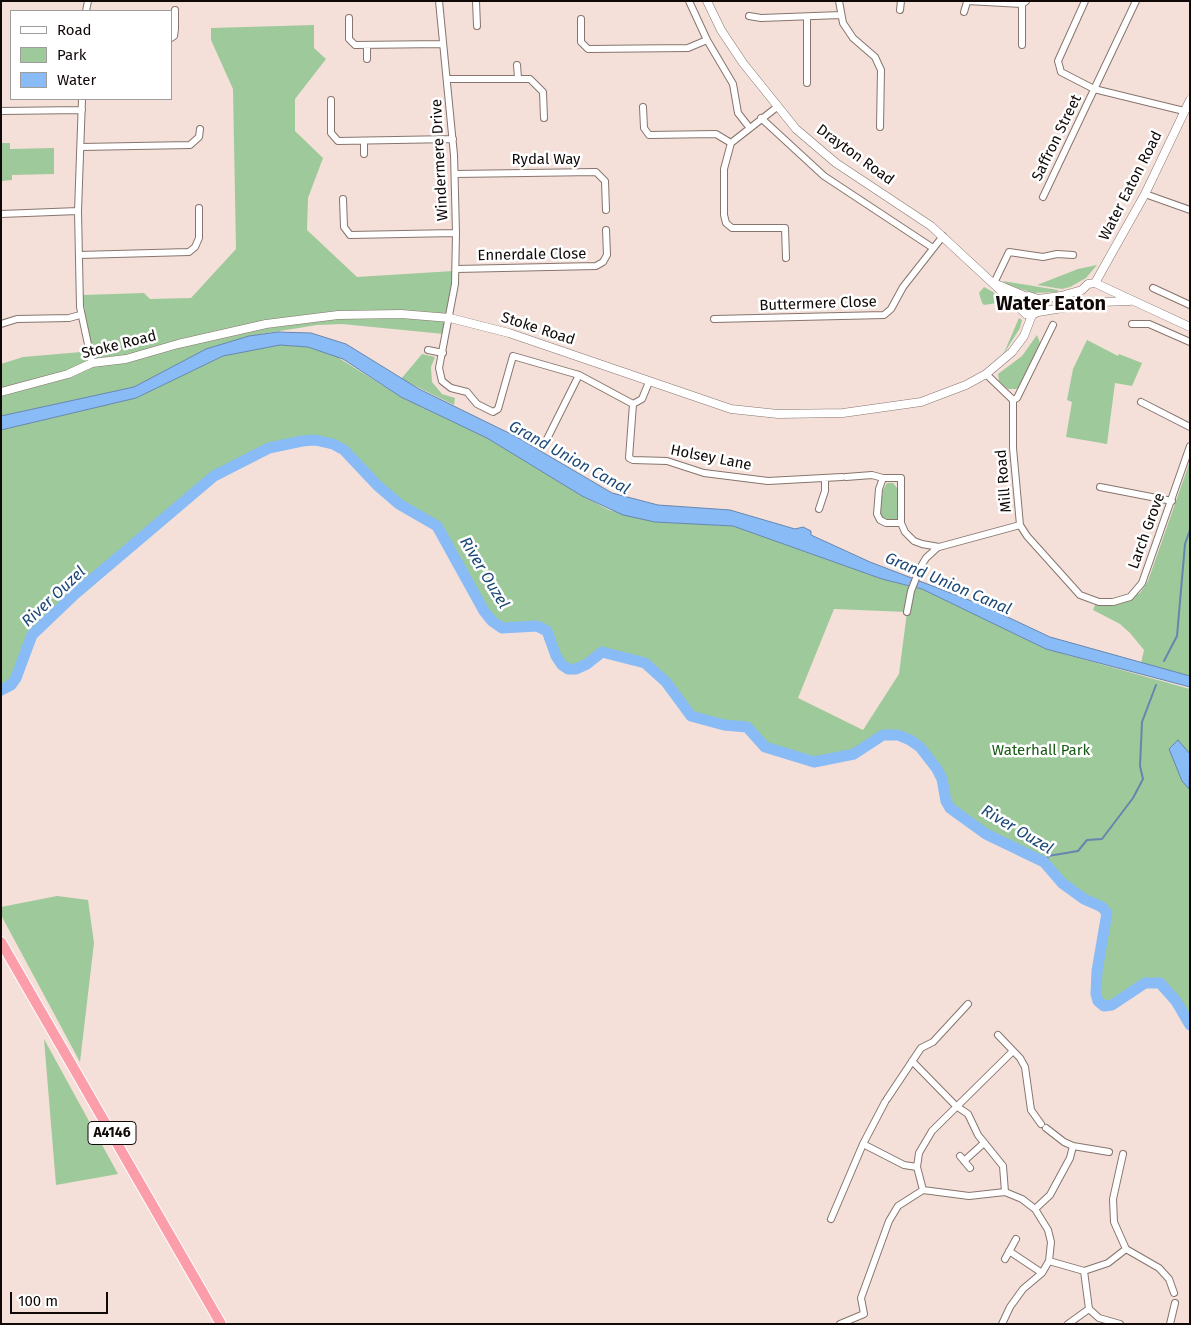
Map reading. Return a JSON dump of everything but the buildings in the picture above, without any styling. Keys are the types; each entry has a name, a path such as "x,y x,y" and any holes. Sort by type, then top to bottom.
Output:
{"highway":[{"name":"A4146","path":"1,942 221,1324"}],"street":[{"name":"Windermere Drive","path":"439,1 453,139 456,233 456,269 450,318 439,368 442,381 451,388 467,392 477,404 493,412 498,409 513,356 579,375"},
{"path":"476,1 477,26"},
{"path":"689,1 707,40 733,84 738,113 749,127"},
{"name":"Drayton Road","path":"707,1 729,44 777,107 802,134 828,157 912,212 943,236 975,269 1022,308"},
{"path":"839,1 843,23 853,38 875,57 881,70 880,127"},
{"path":"900,10 901,1"},
{"path":"1085,1 1058,61 1061,72 1094,89"},
{"name":"Saffron Street","path":"1043,197 1136,1"},
{"path":"964,12 967,2 1024,3 1022,45"},
{"path":"172,37 175,29 175,10"},
{"path":"749,16 807,17 841,15"},
{"path":"807,17 807,83"},
{"path":"349,18 349,39 355,45 443,44"},
{"path":"581,20 581,42 588,49 688,48 707,40"},
{"path":"367,45 367,59"},
{"path":"518,65 518,78"},
{"path":"447,79 530,79 542,89 544,118"},
{"name":"Saffron Street","path":"1094,89 1184,112"},
{"path":"82,100 78,211 80,316 92,363"},
{"path":"331,100 331,133 338,141 453,139"},
{"name":"Water Eaton Road","path":"1098,285 1145,194 1190,100"},
{"path":"643,106 644,128 650,135 716,134 731,143"},
{"path":"777,107 749,127 731,143 724,169 726,223 736,229 785,228 786,258"},
{"path":"1,111 82,110"},
{"path":"761,118 824,176 933,248"},
{"path":"81,147 190,145 199,137 200,129"},
{"path":"364,141 364,154"},
{"name":"Rydal Way","path":"455,174 596,172 605,181 606,210"},
{"path":"1145,194 1190,210"},
{"path":"343,199 344,227 350,235 456,233"},
{"path":"79,255 189,252 197,245 199,238 199,208"},
{"path":"1,214 78,211"},
{"name":"Ennerdale Close","path":"456,269 596,266 603,262 607,255 606,230"},
{"name":"Buttermere Close","path":"714,319 884,315 891,309 903,287 943,236"},
{"path":"994,284 1009,252 1043,257 1057,254 1073,255"},
{"name":"Drayton Road","path":"994,284 1027,297"},
{"path":"1130,301 1099,302 1035,314 1026,314 1022,308 1023,301 1027,297 1032,296 1038,299 1061,296 1082,290 1088,284 1098,285 1190,327"},
{"path":"1098,285 1103,295 1099,302"},
{"path":"1153,288 1190,305"},
{"path":"1082,290 1083,298 1088,304"},
{"path":"1035,314 1040,307 1038,299"},
{"name":"Stoke Road","path":"1,392 68,374 92,363 126,359 201,339 310,317 401,314 450,318 534,341 731,409 778,414 831,414 882,409 924,401 958,389 986,374 1017,347 1035,314"},
{"path":"1,324 17,319 80,316"},
{"path":"1132,324 1149,324 1190,342"},
{"path":"986,374 1013,400 1017,398 1052,325"},
{"path":"428,350 443,354"},
{"path":"547,439 579,375 633,404 642,399 649,382"},
{"name":"Mill Road","path":"900,522 905,532 914,541 938,547 1020,525 1013,448 1013,400"},
{"path":"1141,402 1190,427"},
{"name":"Holsey Lane","path":"633,404 630,458 633,460 667,461 704,473 768,481 872,475 883,478"},
{"name":"Larch Grove","path":"1020,525 1027,536 1080,595 1099,602 1113,602 1130,597 1142,582 1190,446"},
{"path":"819,509 825,491 825,478"},
{"path":"883,478 901,478 900,522 886,523 880,520 877,514 879,489 883,478"},
{"path":"1100,487 1172,501"},
{"path":"907,612 916,577 926,558 938,547"},
{"path":"831,1219 863,1144 886,1100 921,1048 933,1042 968,1004"},
{"path":"998,1035 1025,1068 1031,1110 1044,1126 1064,1142 1073,1146 1109,1152"},
{"path":"923,1190 917,1166 919,1153 932,1131 1013,1051"},
{"path":"912,1061 956,1106 968,1114 978,1135 1003,1166 1005,1192"},
{"path":"970,1168 962,1158 984,1143"},
{"path":"863,1144 904,1165 917,1166"},
{"path":"1035,1209 1050,1195 1070,1158 1073,1146"},
{"path":"1123,1154 1113,1200 1114,1222 1126,1248 1158,1268 1169,1279 1174,1293"},
{"path":"840,1324 864,1314 861,1298 889,1220 898,1206 923,1190 969,1196 1005,1192 1022,1199 1035,1209 1048,1230 1051,1242 1049,1261 1042,1273 1023,1289 1010,1307 1002,1324"},
{"path":"1005,1259 1016,1240"},
{"path":"1049,1261 1084,1271 1108,1263 1126,1248"},
{"path":"1010,1251 1042,1273"},
{"path":"1084,1271 1089,1309 1099,1318 1120,1324"},
{"path":"1170,1324 1175,1303"},
{"path":"1068,1324 1089,1309"}],"green space":[{"path":"314,25 314,48 326,59 295,99 295,131 323,158 308,198 307,230 357,277 453,271 444,334 342,324 317,325 249,336 206,349 134,387 1,416 1,364 23,357 93,351 86,322 83,295 144,293 150,299 191,298 236,249 233,89 211,40 211,28"},
{"path":"1,143 10,143 10,149 54,148 54,174 12,175 12,180 1,181"},
{"path":"1097,265 1086,278 1070,287 1062,289 1037,285 1078,269"},
{"path":"1003,281 1058,290 1058,292 1033,293 1008,285"},
{"path":"984,287 1004,302 984,305 979,293"},
{"path":"1019,318 1022,320 1020,328 1003,355"},
{"path":"1037,335 1040,343 1020,386 1016,389 1008,389 999,381 998,374 1022,356"},
{"path":"1087,340 1118,356 1119,354 1142,363 1132,386 1115,383 1107,444 1066,437 1072,402 1067,400 1073,369"},
{"name":"Waterhall Park","path":"280,345 308,347 334,355 401,397 487,438 582,496 609,510 655,522 733,526 882,579 922,589 1046,649 1190,689 1190,1025 1176,1001 1160,983 1145,983 1112,1005 1104,1006 1098,1001 1096,994 1097,971 1106,913 1102,907 1084,899 1062,883 1044,862 986,834 950,808 946,801 942,779 937,769 920,747 910,740 898,735 883,735 854,754 814,762 765,747 747,727 724,725 691,716 666,682 645,663 602,652 587,664 576,669 568,669 556,656 547,631 537,626 502,628 492,621 484,611 437,526 399,504 377,485 344,450 333,444 315,440 269,448 214,476 75,594 32,635 16,678 11,685 1,690 1,430 136,398 223,356","holes":["834,609 907,612 899,674 863,730 798,698"]},
{"path":"422,354 435,357 431,367 432,382 442,394 455,398 454,405 401,379"},
{"path":"1190,461 1190,676 1141,663 1144,650 1130,633 1120,624 1093,610 1095,605 1115,605 1140,593 1148,581"},
{"path":"887,483 893,483 897,488 897,520 886,521 879,514 883,490"},
{"path":"57,896 88,900 94,943 80,1062 1,915 1,907"},
{"path":"44,1039 118,1174 56,1185"}],"water":[{"path":"278,332 311,333 346,344 419,389 515,436 612,493 658,505 730,510 795,529 803,527 811,531 811,535 870,562 982,605 1050,637 1190,676 1190,687 1046,649 922,589 882,579 733,526 655,522 623,515 582,496 487,438 401,397 343,359 308,347 280,345 223,356 136,398 1,430 1,416 134,387 206,349 249,336"},
{"path":"1178,740 1190,754 1189,789 1182,781 1169,749"}],"waterway":[{"name":"River Ouzel","path":"1,690 11,685 16,678 32,635 75,594 214,476 269,448 315,440 333,444 344,450 377,485 399,504 437,526 484,611 492,621 502,628 537,626 547,631 556,656 562,665 568,669 576,669 587,664 602,652 645,663 666,682 691,716 724,725 747,727 765,747 814,762 854,754 883,735 898,735 910,740 920,747 937,769 942,779 946,801 950,808 986,834 1044,862 1062,883 1084,899 1102,907 1107,913 1097,971 1096,994 1098,1001 1104,1006 1112,1005 1145,983 1160,983 1176,1001 1190,1025"},
{"path":"1164,661 1177,636 1185,544 1190,530"},
{"path":"1046,866 1048,856 1078,851 1087,840 1102,839 1133,798 1143,779 1140,766 1142,722 1156,685"}],"district":[{"name":"Water Eaton","path":"1051,304"}],"water label":[{"name":"Grand Union Canal","path":"569,458"},
{"name":"Grand Union Canal","path":"948,584"}]}
